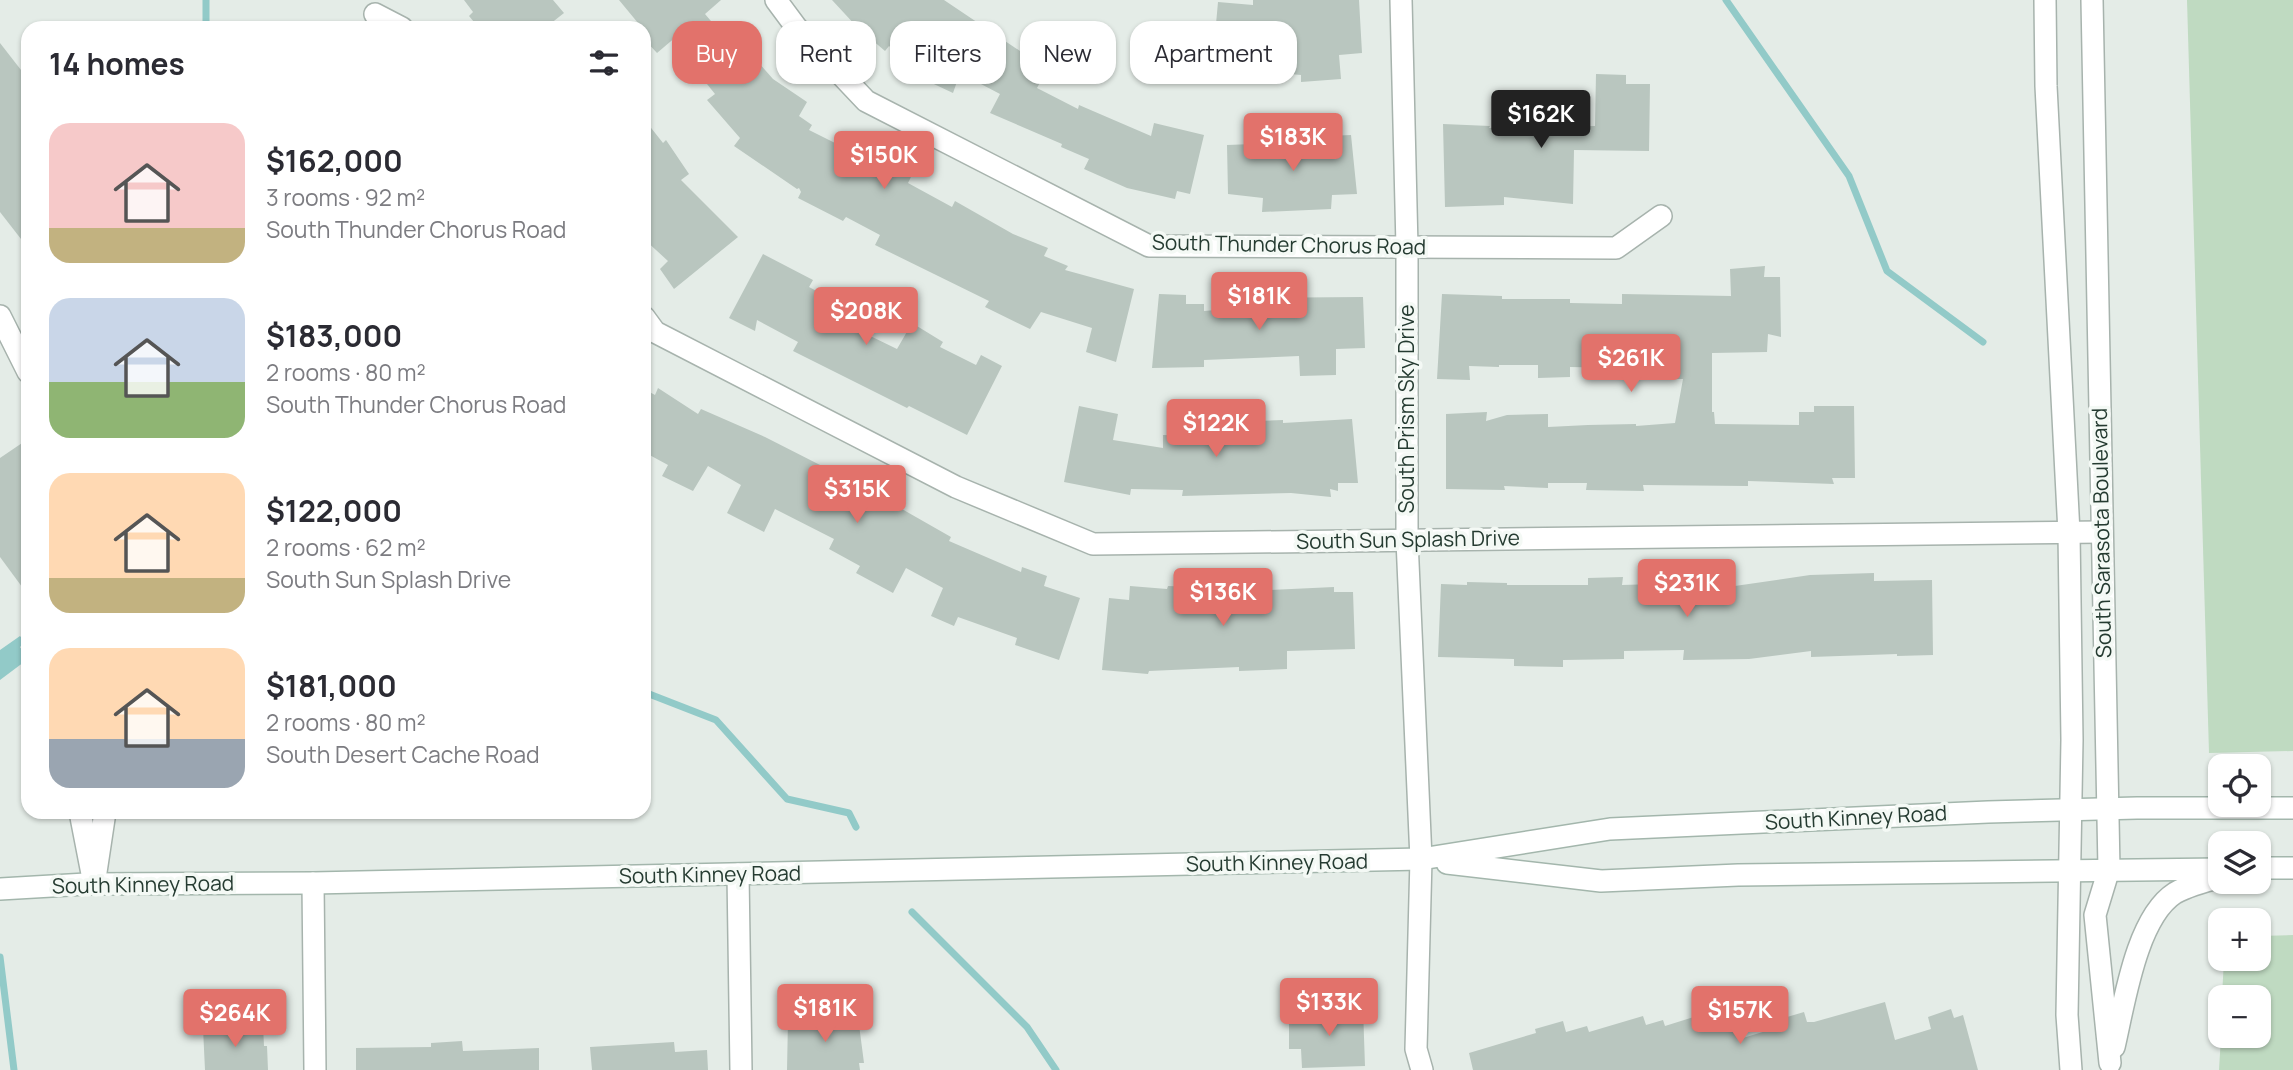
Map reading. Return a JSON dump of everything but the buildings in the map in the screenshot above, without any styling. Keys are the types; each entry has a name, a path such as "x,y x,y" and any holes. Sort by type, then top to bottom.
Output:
{"street":[{"name":"South Thunder Chorus Road","path":"776,0 796,27 866,101 1149,246 1616,248 1661,216"},
{"name":"South Prism Sky Drive","path":"1401,0 1406,247 1407,540 1421,859 1416,1049 1422,1070"},
{"name":"South Sarasota Boulevard","path":"2045,0 2046,86 2069,533 2070,811 2067,1015 2071,1070"},
{"name":"South Sarasota Boulevard","path":"2092,0 2109,869 2095,915 2110,1067"},
{"path":"375,14 388,21"},
{"path":"0,316 21,358"},
{"name":"South Sun Splash Drive","path":"651,327 655,332 956,487 1093,544 2102,532"},
{"name":"South Kinney Road","path":"1,889 94,884 313,883 1421,859 1610,830 1974,812 2293,808"},
{"path":"81,819 94,884"},
{"path":"94,884 104,819"},
{"name":"South Kinney Road","path":"1421,859 1601,881 1738,875 2208,869"},
{"path":"2271,868 2293,868"},
{"path":"738,874 741,1070"},
{"path":"2110,1067 2129,980 2142,938 2152,918 2172,895 2193,884 2208,880"},
{"path":"313,883 315,1070"}],"green space":[{"path":"2187,0 2293,0 2293,751 2209,753"},
{"path":"2293,935 2293,1070 2219,1070 2220,1048 2271,1048 2271,985 2223,985 2223,971 2271,971 2271,936"}],"water":[{"path":"21,637 21,664 0,680 0,650"}],"waterway":[{"path":"206,0 206,21"},
{"path":"1726,0 1849,176 1887,271 1983,342"},
{"path":"651,695 716,720 787,799 849,813 856,827"},
{"path":"912,912 1027,1027 1056,1070"},
{"path":"0,957 14,1070"}]}
